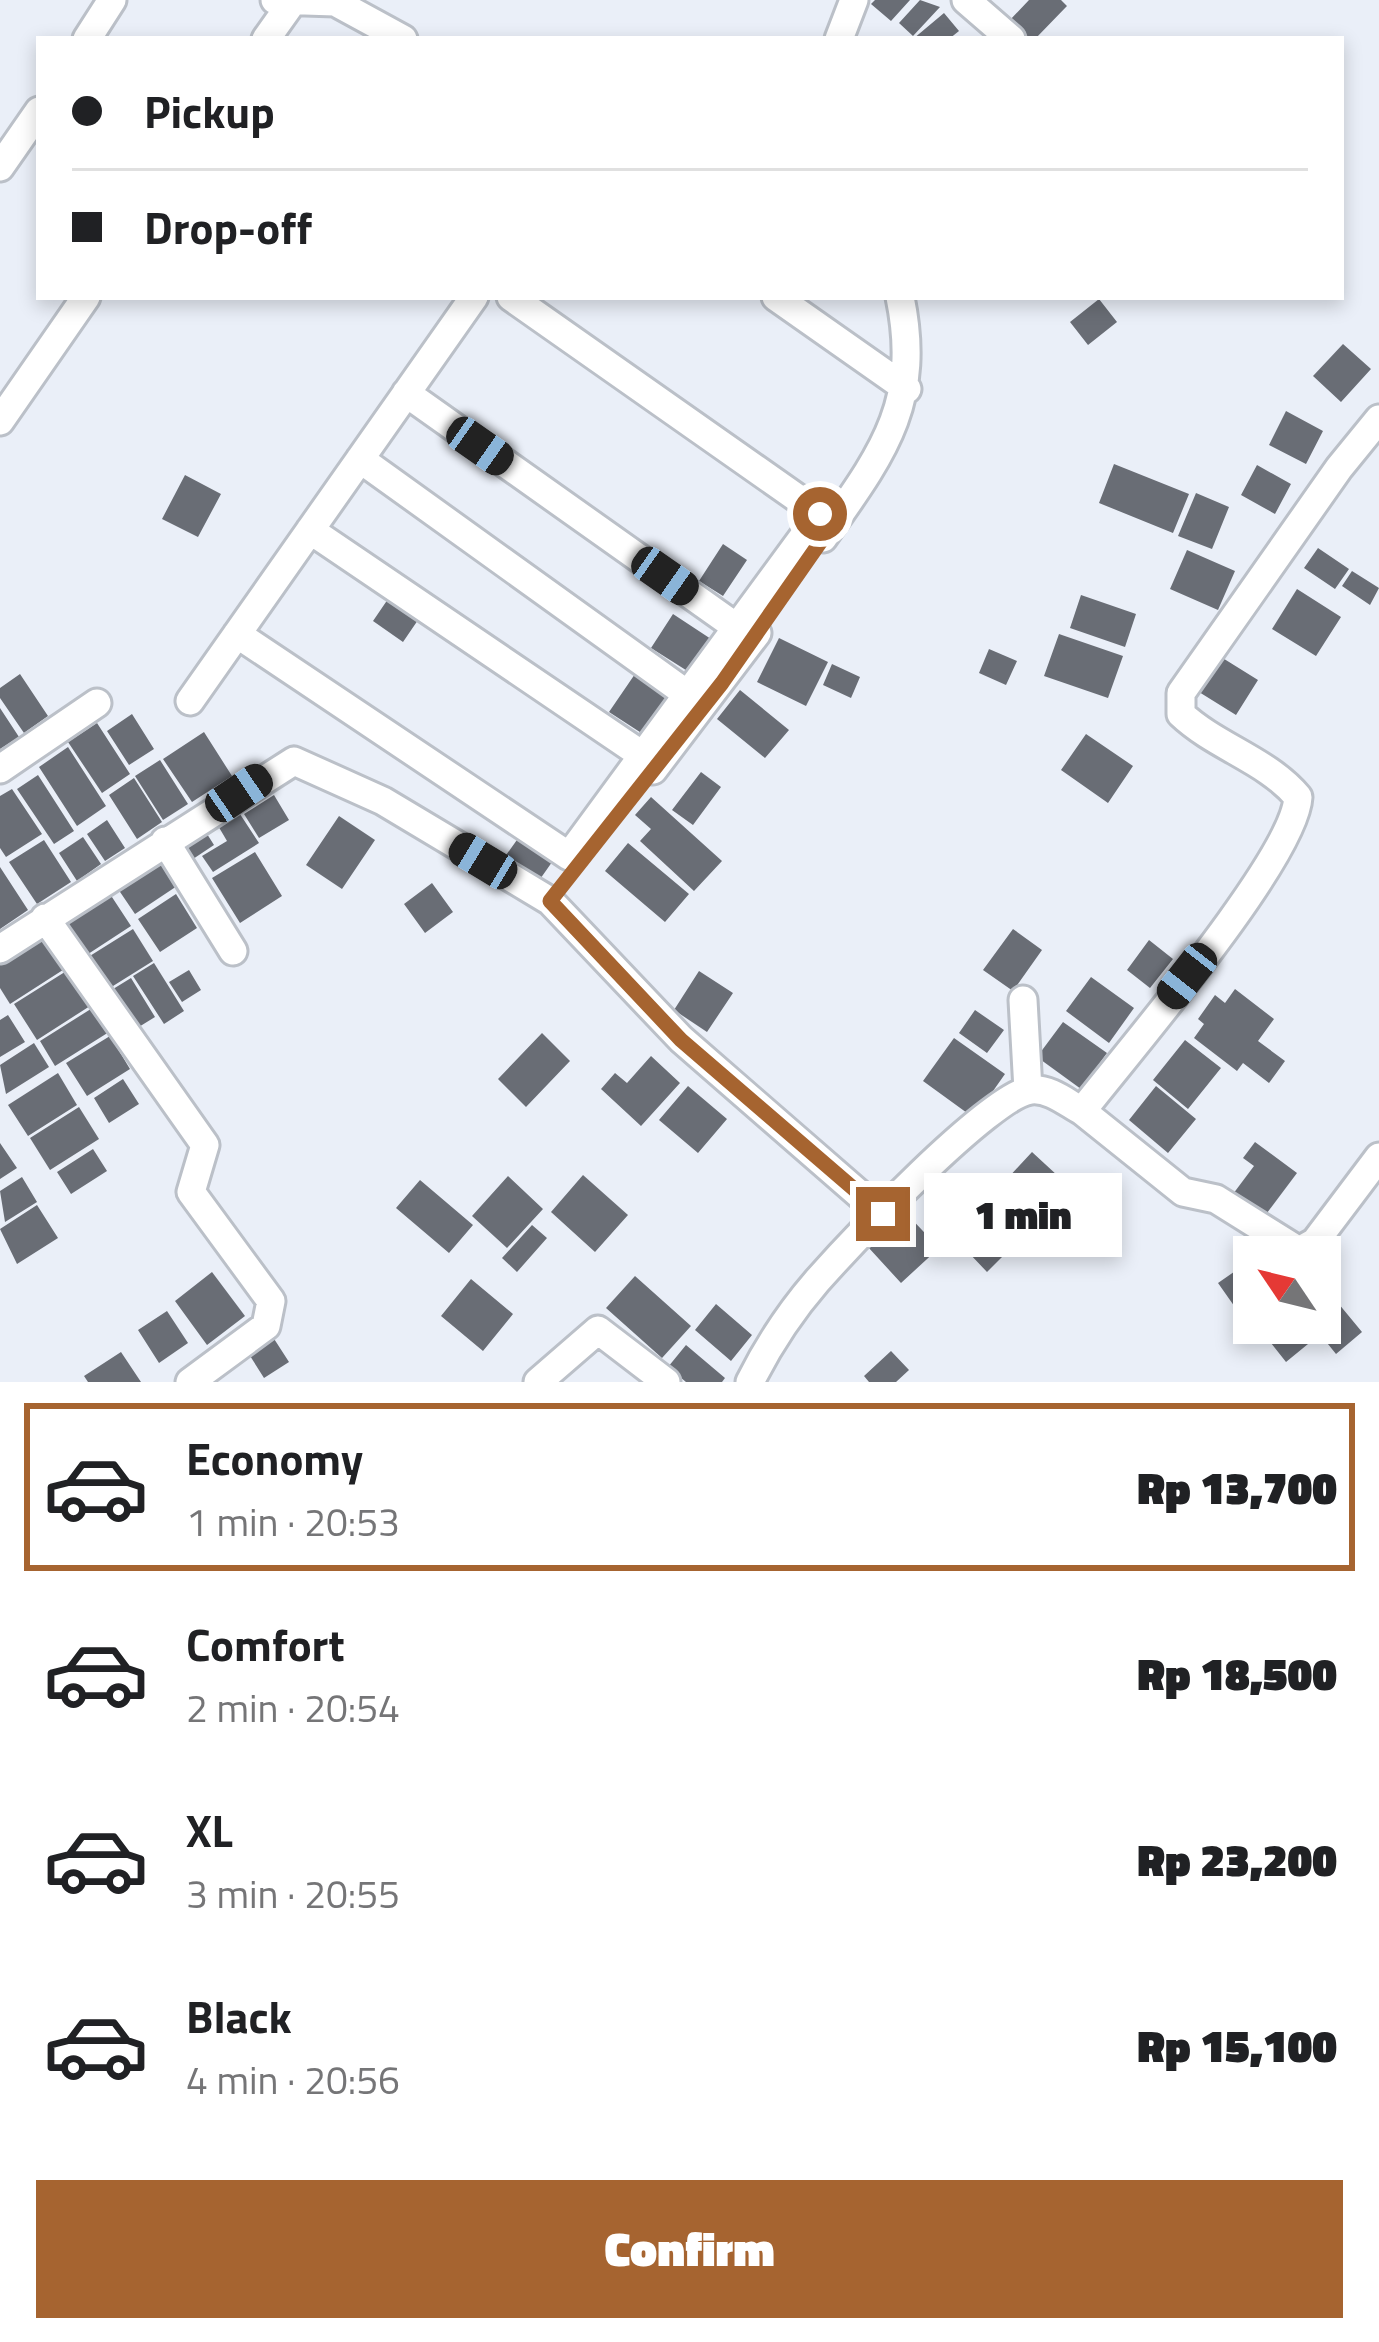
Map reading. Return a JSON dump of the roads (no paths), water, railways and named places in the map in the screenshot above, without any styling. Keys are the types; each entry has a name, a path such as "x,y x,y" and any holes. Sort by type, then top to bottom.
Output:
{"street":[{"path":"89,36 112,0"},
{"path":"275,0 335,2 397,36"},
{"path":"840,36 854,0"},
{"path":"965,0 1007,36"},
{"path":"268,36 293,1"},
{"path":"0,166 36,115"},
{"path":"0,421 84,300"},
{"path":"190,701 472,300"},
{"path":"515,300 826,519"},
{"path":"780,300 907,389"},
{"path":"237,634 569,856 687,694 892,429 907,389 900,300"},
{"path":"406,393 739,628"},
{"path":"1082,1112 1255,884 1297,820 1298,797 1283,779 1199,731 1181,714 1181,693 1379,419"},
{"path":"360,459 687,694"},
{"path":"550,901 722,683 826,519"},
{"path":"310,530 642,755"},
{"path":"0,769 97,703"},
{"path":"0,949 294,760 383,802 550,901 681,1040 883,1214"},
{"path":"165,841 232,951"},
{"path":"45,918 205,1144 191,1192 271,1301 266,1326 190,1382"},
{"path":"1023,1000 1028,1090"},
{"path":"750,1382 765,1352 815,1283 976,1124 1028,1090 1047,1091 1082,1112 1184,1192 1216,1199 1299,1251 1315,1242 1379,1157"},
{"path":"538,1382 598,1330 667,1382"}]}
